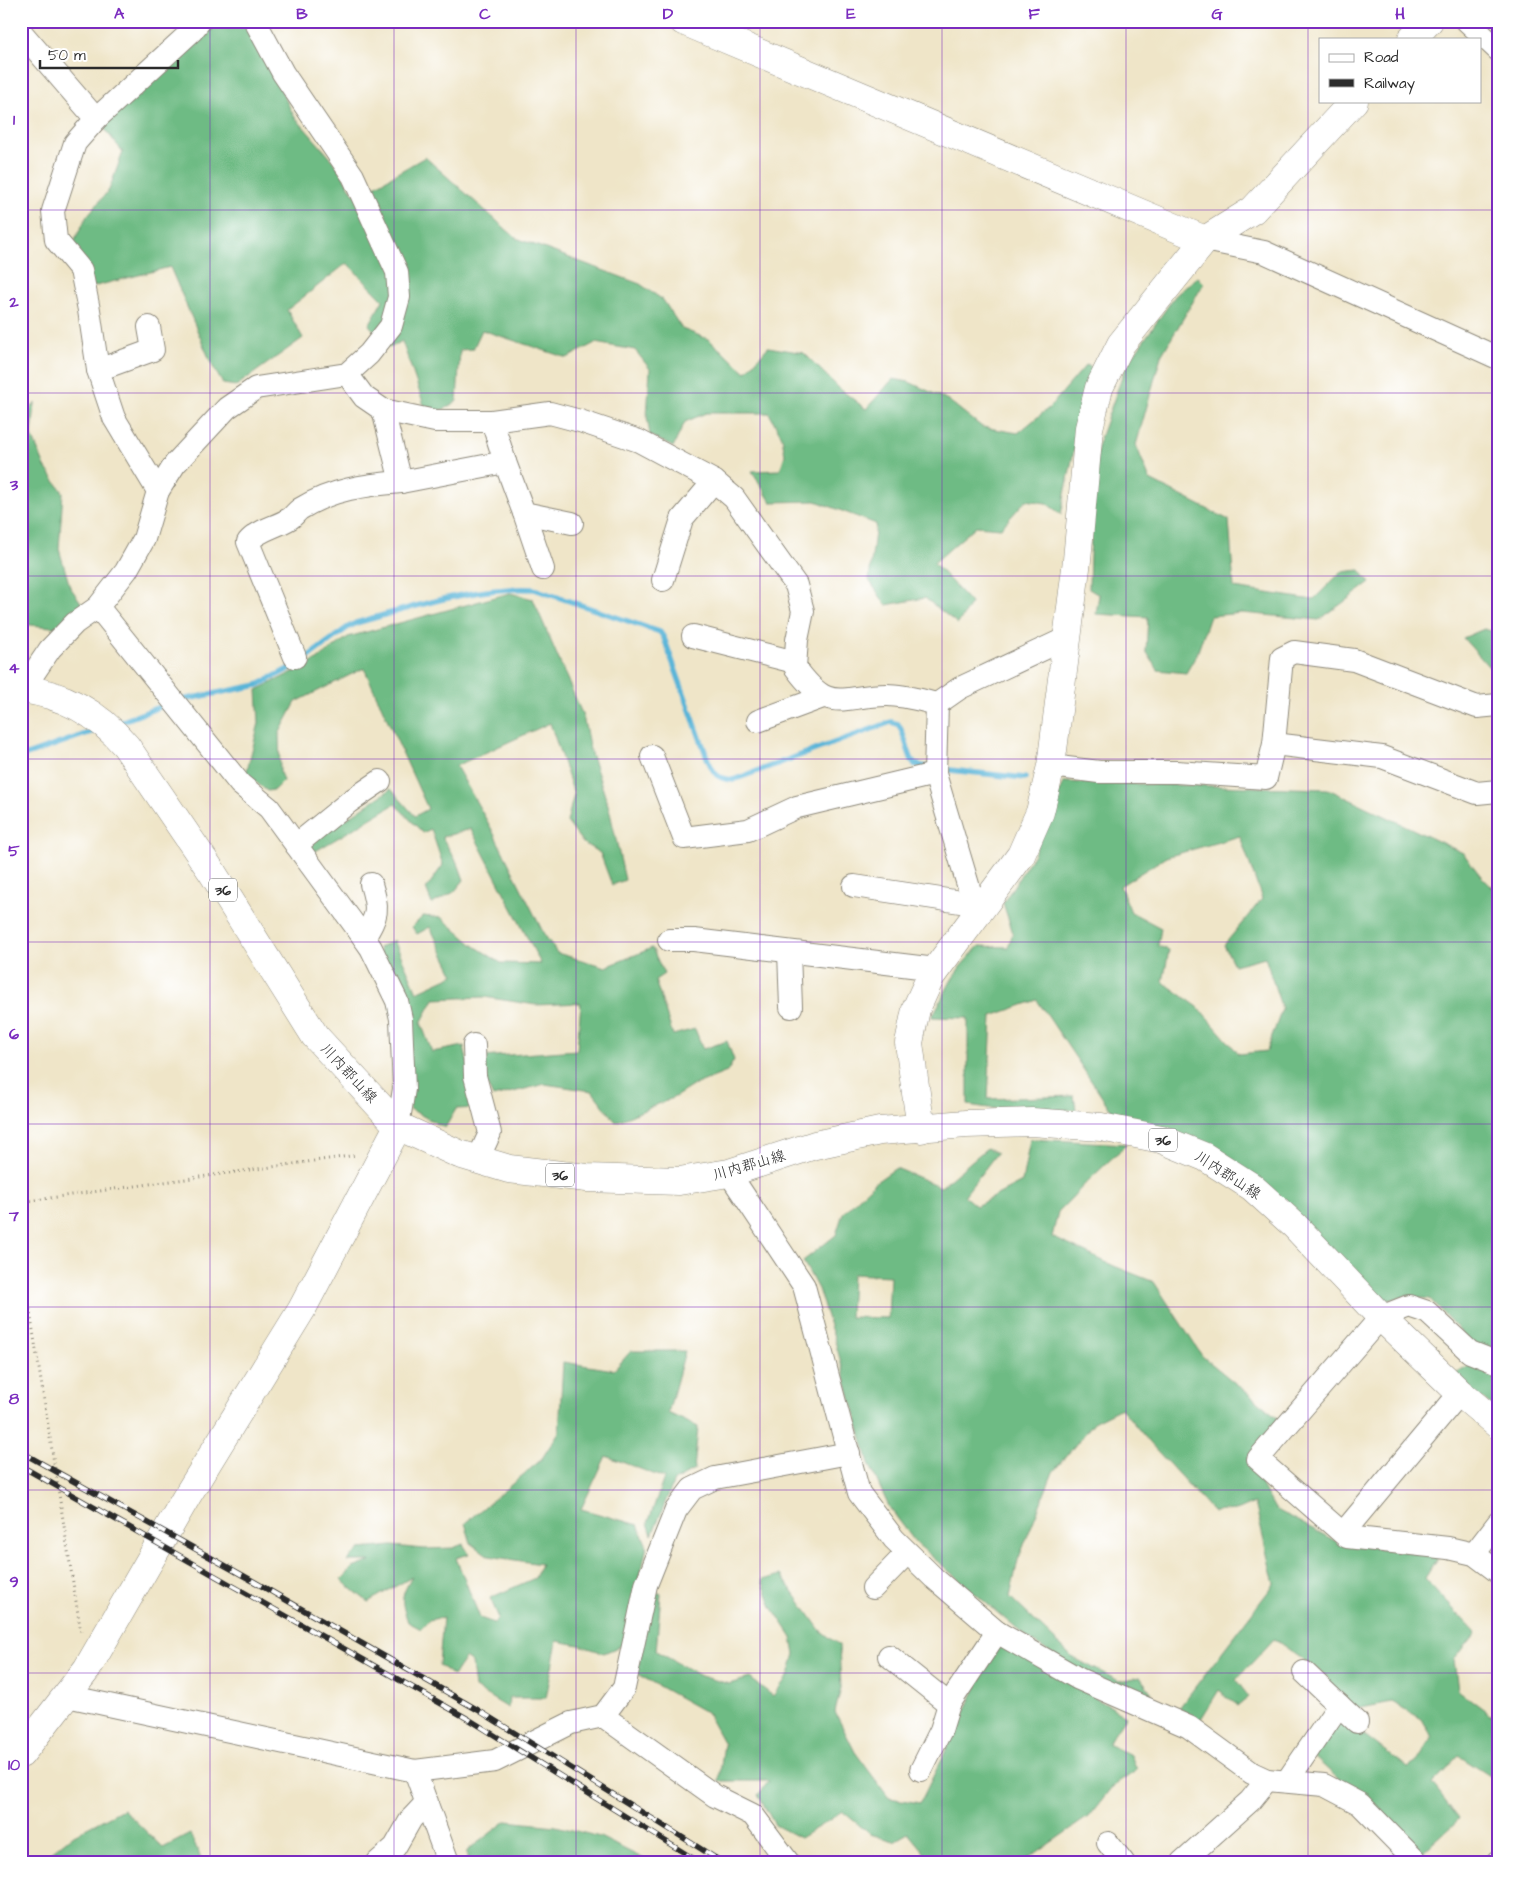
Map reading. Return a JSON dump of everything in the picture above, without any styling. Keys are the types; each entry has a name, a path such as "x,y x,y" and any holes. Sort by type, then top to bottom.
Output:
{"street":[{"path":"158,491 114,418 98,370 81,270 56,240 53,211 75,143 96,119 192,31 200,21"},
{"path":"22,689 50,649 76,623 98,607 126,571 144,539 158,491 175,464 227,408 256,388 347,374 369,354 391,326 399,296 397,272 352,176 283,73 255,21"},
{"path":"683,21 1205,240 1264,252 1498,358"},
{"path":"1413,38 1428,21"},
{"path":"1467,21 1498,50"},
{"path":"21,32 96,119"},
{"path":"921,1129 909,1044 916,1010 931,976 976,910 1020,855 1040,812 1051,766 1077,560 1089,428 1098,388 1121,344 1205,240 1253,210 1353,102"},
{"path":"98,370 153,350 150,327"},
{"path":"347,374 364,397 383,410 435,421 492,421 550,413 639,441 697,470 734,498 796,585 803,611 797,640 795,667 808,685 823,697 844,701 887,695 912,697 937,704"},
{"path":"383,410 401,482"},
{"path":"492,421 543,569"},
{"path":"294,656 248,542 253,537 290,519 300,510 342,490 364,484 401,482 505,462"},
{"path":"663,580 682,519 714,481"},
{"path":"524,513 572,523"},
{"path":"21,1754 87,1668 187,1496 302,1309 398,1126 404,1089 401,1019 397,1001 371,948 269,808 240,784 98,607"},
{"path":"693,636 796,662"},
{"path":"937,704 960,688 1067,638"},
{"path":"1051,766 1099,772 1176,772 1266,778 1274,744 1282,658 1294,652 1354,660 1477,707 1498,705"},
{"name":"川内郡山線","path":"22,689 77,706 98,717 120,739 212,872 315,1036 398,1126 460,1154 509,1169 587,1178 679,1181 729,1173 815,1145 880,1131 966,1124 1032,1122 1102,1127 1161,1139 1205,1157 1252,1187 1288,1219 1381,1317 1460,1393 1498,1425"},
{"path":"758,721 823,697"},
{"path":"937,704 935,771 976,910"},
{"path":"1274,744 1382,757 1477,793 1498,791"},
{"path":"652,756 684,838 748,830 797,806 935,771"},
{"path":"296,845 349,802 380,781"},
{"path":"364,938 376,917 377,903 371,884"},
{"path":"854,886 976,910"},
{"path":"669,940 694,940 936,969"},
{"path":"789,952 791,1007"},
{"path":"474,1045 475,1076 490,1133 478,1159"},
{"path":"729,1173 804,1286 859,1493 894,1540 997,1632 1079,1679 1189,1727 1252,1773 1277,1780 1324,1784 1360,1804 1417,1862"},
{"path":"1498,1363 1470,1352 1427,1312 1409,1306 1381,1317 1258,1459 1347,1537 1448,1548 1474,1554 1498,1572"},
{"path":"1343,1533 1460,1393"},
{"path":"67,1696 415,1770 495,1761 571,1723 604,1716 624,1688 646,1585 676,1510 692,1489 715,1478 849,1453"},
{"path":"1474,1554 1498,1523"},
{"path":"873,1588 907,1552"},
{"path":"921,1770 941,1730 949,1704 997,1632"},
{"path":"889,1656 949,1704"},
{"path":"1304,1672 1357,1722"},
{"path":"1186,1861 1250,1801 1277,1780 1339,1705"},
{"path":"604,1716 715,1796 753,1814 788,1862"},
{"path":"415,1770 448,1862"},
{"path":"378,1862 395,1847 412,1819 427,1802"},
{"path":"1108,1844 1122,1862"}],"path":[{"path":"21,1202 384,1152"},
{"path":"21,1255 87,1668"}],"green space":[{"path":"211,21 240,21 254,37 294,116 335,163 354,194 373,187 425,157 516,238 640,284 663,300 682,329 708,339 746,372 768,347 804,353 840,389 866,409 893,379 909,382 948,400 982,427 1018,433 1050,407 1086,365 1096,369 1077,435 1061,514 1046,503 1026,500 1001,528 976,526 934,563 971,603 958,624 925,598 886,605 869,580 876,524 816,501 771,502 752,471 780,470 785,455 782,437 769,413 706,413 685,422 673,447 650,435 647,417 650,369 635,350 595,343 567,358 482,330 473,349 460,350 457,401 444,409 434,409 424,405 402,341 390,348 369,325 383,300 347,263 287,310 303,338 236,386 223,384 212,365 170,267 92,287 71,247 87,216 109,190 123,152 103,127"},
{"path":"1197,277 1204,283 1161,356 1136,445 1150,480 1229,520 1234,588 1313,600 1341,572 1360,570 1370,583 1319,620 1242,613 1210,616 1197,654 1186,673 1158,670 1146,651 1148,617 1096,614 1099,595 1089,589 1098,444 1126,366 1175,296"},
{"path":"35,403 32,436 45,467 63,492 59,549 70,587 85,608 62,628 21,624 21,417"},
{"path":"510,593 533,599 583,716 590,750 609,808 625,880 612,885 600,853 583,843 567,822 574,794 550,723 456,766 491,828 544,934 557,953 606,967 652,948 664,974 655,980 673,1035 695,1029 703,1049 727,1041 734,1060 727,1072 694,1085 675,1097 616,1122 592,1091 545,1084 493,1097 484,1078 483,1057 577,1050 581,1003 536,1005 484,997 434,999 421,1023 432,1052 464,1046 477,1108 456,1109 445,1128 410,1109 379,948 394,940 417,992 454,975 430,927 417,934 412,927 423,916 442,918 473,945 501,963 541,964 471,829 442,837 459,866 464,880 454,892 432,904 426,889 443,865 431,829 423,833 395,804 314,852 307,845 391,789 415,816 428,809 364,668 296,702 279,734 280,772 283,781 274,790 267,791 246,774 259,723 257,690 317,660 348,637"},
{"path":"1484,629 1498,633 1498,677 1463,638"},
{"path":"1064,782 1328,789 1463,853 1480,875 1498,893 1498,1356 1474,1346 1430,1299 1407,1296 1380,1302 1287,1206 1144,1125 1110,1109 1037,1000 992,1016 988,1099 1074,1096 1076,1110 989,1108 968,1105 968,1018 932,1017 960,967 979,946 1008,947 1013,933 1003,903 1034,854","holes":["1240,836 1262,899 1224,945 1234,965 1265,957 1282,1009 1267,1051 1239,1054 1198,1007 1163,982 1169,950 1158,946 1161,928 1131,912 1120,886 1166,857"]},
{"path":"1030,1139 1127,1144 1058,1212 1052,1237 1114,1266 1154,1282 1202,1356 1278,1418 1247,1458 1275,1509 1341,1544 1439,1555 1424,1578 1476,1633 1454,1660 1458,1690 1490,1714 1498,1715 1498,1781 1459,1756 1432,1784 1459,1819 1421,1854 1314,1757 1340,1716 1407,1768 1416,1763 1432,1737 1422,1719 1392,1702 1356,1709 1339,1694 1325,1675 1274,1639 1236,1680 1249,1697 1238,1706 1219,1690 1199,1722 1179,1708 1274,1584 1255,1503 1235,1510 1213,1512 1121,1408 1095,1421 1053,1472 1018,1560 1010,1597 1072,1657 1119,1681 1140,1677 1151,1692 1148,1699 1075,1669 1026,1637 916,1543 889,1507 869,1463 835,1341 818,1289 803,1261 836,1235 843,1213 873,1184 896,1168 941,1187 987,1148 997,1153 964,1196 976,1206 1022,1182","holes":["852,1274 890,1276 888,1318 850,1317"]},
{"path":"631,1351 685,1351 668,1413 698,1427 694,1470 674,1481 652,1535 648,1523 664,1478 606,1456 581,1509 638,1525 647,1546 625,1644 604,1653 579,1645 557,1641 546,1698 509,1698 508,1708 475,1688 472,1663 465,1658 453,1676 439,1665 443,1617 429,1620 421,1629 408,1622 403,1598 412,1577 368,1602 341,1580 353,1568 371,1561 347,1561 360,1549 392,1546 425,1549 453,1548 463,1544 469,1554 456,1558 480,1618 494,1623 499,1618 490,1598 535,1578 541,1564 489,1556 471,1543 465,1523 541,1460 559,1432 563,1362 614,1370"},
{"path":"1474,1363 1498,1372 1498,1412 1454,1375"},
{"path":"781,1575 820,1630 839,1645 841,1688 835,1712 855,1752 889,1798 920,1803 995,1650 1005,1645 1126,1716 1107,1744 1131,1755 1137,1770 1111,1788 1088,1817 1025,1862 932,1862 908,1833 894,1841 870,1834 842,1811 800,1838 775,1825 758,1795 769,1781 719,1781 724,1744 707,1713 637,1674 652,1593 661,1593 656,1651 701,1676 729,1684 750,1678 773,1696 789,1675 795,1654 792,1637 772,1607 762,1580"},
{"path":"123,1809 163,1848 190,1834 203,1862 39,1862 70,1837"},
{"path":"506,1821 556,1826 600,1837 650,1862 467,1862 467,1851"}],"waterway":[{"path":"182,700 258,685 298,664 356,623 422,604 466,594 511,589 534,589 660,632 664,638 708,760 719,777 733,780 891,722 898,724 901,729 914,764 926,767"},
{"path":"120,722 167,704"},
{"path":"21,757 97,730"},
{"path":"940,769 1025,778"}],"railway":[{"path":"21,1452 253,1581 478,1710 722,1862"},
{"path":"21,1466 470,1720 699,1862"}]}
